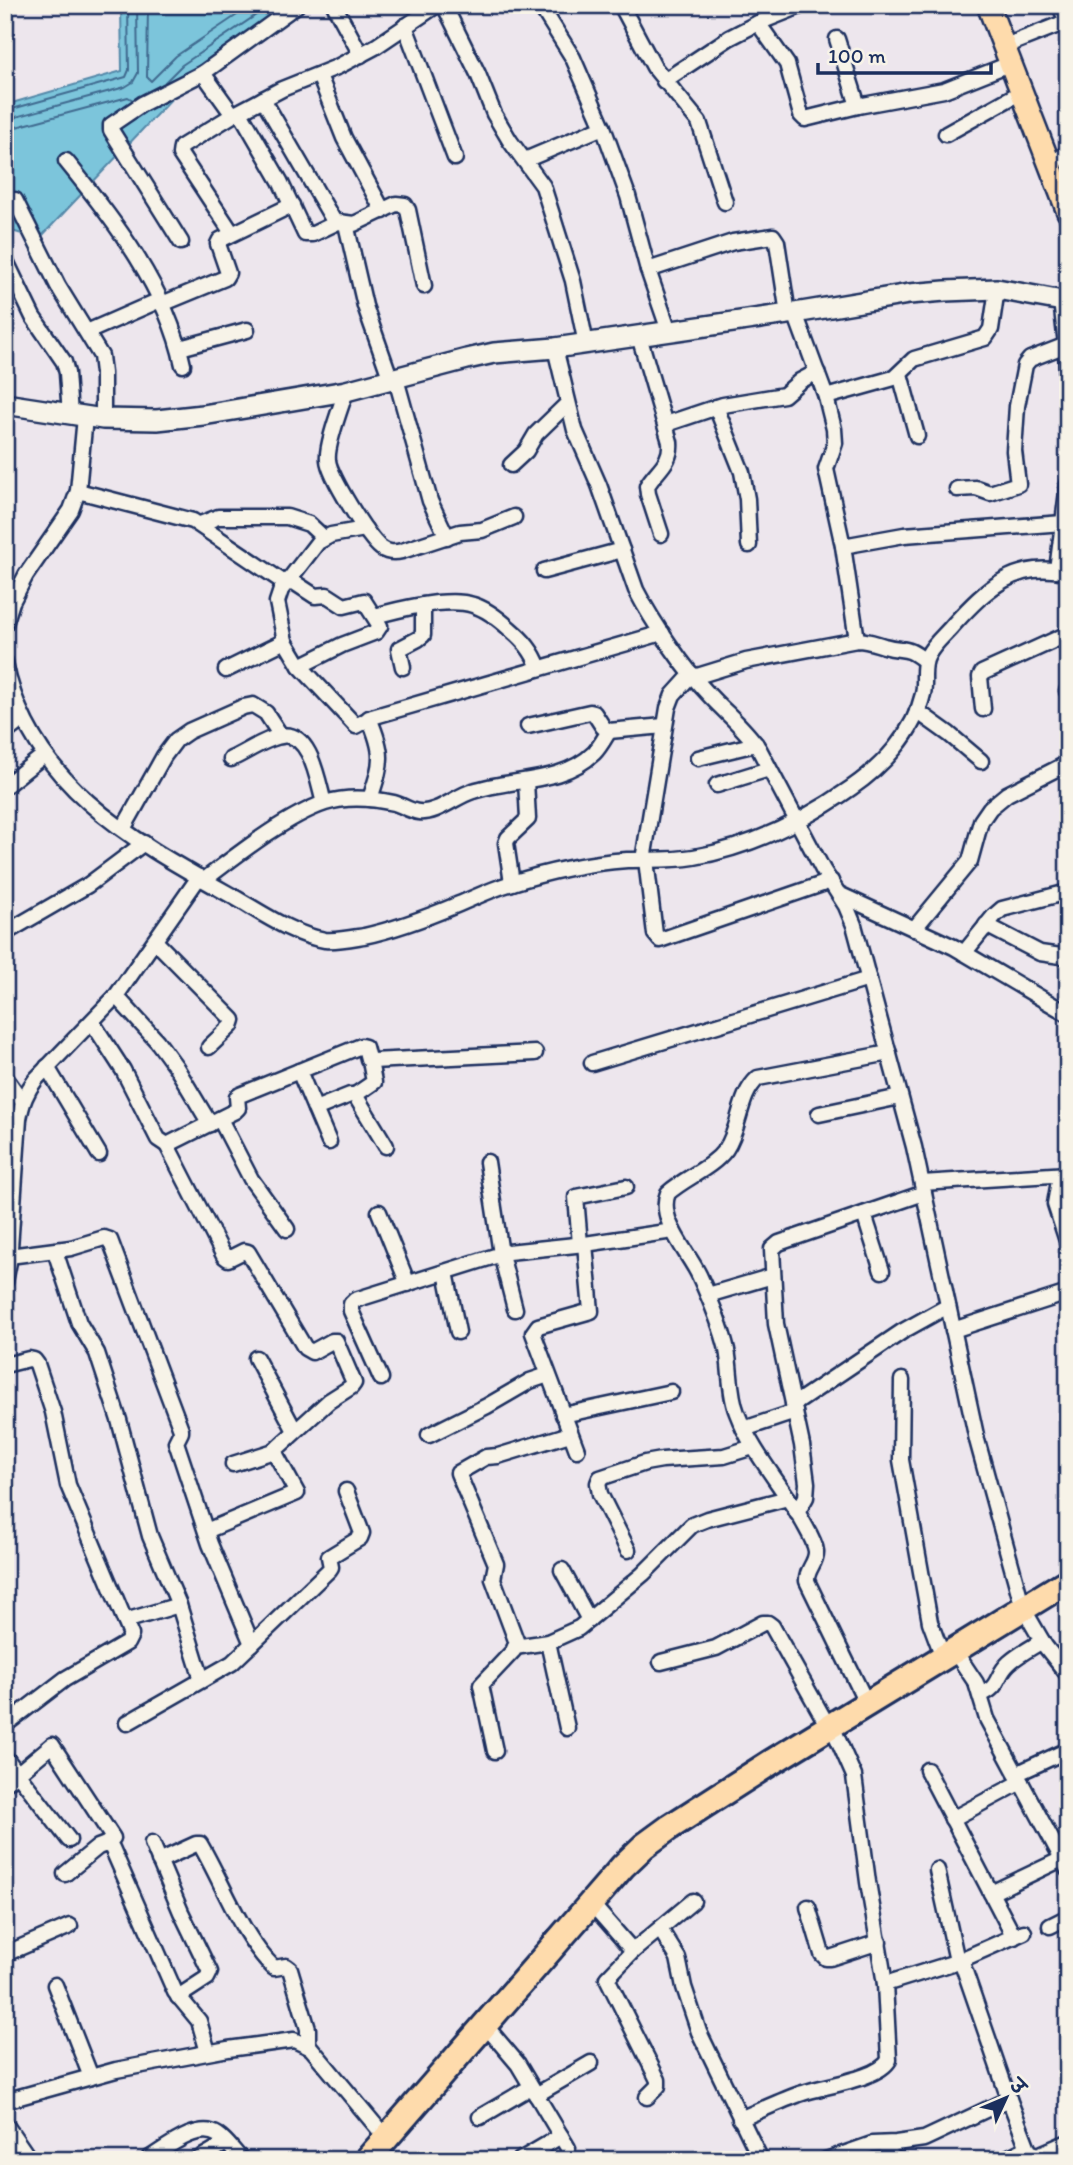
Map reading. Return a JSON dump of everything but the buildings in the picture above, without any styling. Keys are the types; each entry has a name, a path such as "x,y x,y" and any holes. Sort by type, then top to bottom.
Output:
{"highway":[{"path":"367,2160 623,1866 645,1846 770,1763 1068,1580"}],"main road":[{"path":"988,5 1068,212"}],"street":[{"path":"181,242 111,127 142,104 203,73 297,5"},
{"path":"334,5 361,55"},
{"path":"232,233 179,151 183,145 282,89 361,55 437,5"},
{"path":"444,5 478,74 494,114 537,175 547,195 573,281 586,344"},
{"path":"621,5 651,63 699,122 725,202"},
{"path":"758,23 787,64 803,119 808,120 858,106 944,90 1066,22 1059,5"},
{"path":"542,6 573,58 603,127 628,196 648,270 669,331"},
{"path":"664,81 729,38 793,7"},
{"path":"405,26 456,158"},
{"path":"837,39 858,106"},
{"path":"203,73 237,113 292,205 305,234 313,234 341,223 354,224 400,203 407,207 424,286"},
{"path":"318,75 356,163 383,211"},
{"path":"946,134 1023,91"},
{"path":"263,100 341,223 365,306 393,379 430,501 447,537"},
{"path":"524,160 603,127"},
{"path":"1051,165 1068,152"},
{"path":"66,162 111,218 147,276 180,348 183,365"},
{"path":"5,624 10,597 71,510 78,491 86,417 102,363 98,349 58,286 15,200"},
{"path":"87,332 226,277 227,271 218,243 221,238 292,205"},
{"path":"648,270 733,242 773,236 777,242 792,314 826,397 835,443 826,469 843,546 857,640"},
{"path":"5,259 33,317 64,362 86,417"},
{"path":"826,397 894,378 914,359 979,341 988,336 997,289"},
{"path":"5,404 86,417 157,420 203,415 346,391 480,356 586,344 909,294 997,289 1064,301 1068,409"},
{"path":"5,296 20,291"},
{"path":"180,348 247,330"},
{"path":"639,336 671,448 662,468 647,486 661,534"},
{"path":"957,489 976,488 990,493 1018,484 1014,451 1017,406 1025,365 1030,359 1066,345"},
{"path":"555,348 575,430 599,485 636,590 693,676 710,697 748,732 756,744 841,895 854,925 923,1188 977,1440 1023,1608 1042,1641 1068,1675"},
{"path":"666,424 735,402 784,396 800,381 817,372"},
{"path":"900,374 917,436"},
{"path":"346,391 328,461 335,480 365,528 383,549 395,553 465,532 482,530 514,517"},
{"path":"511,465 526,451 536,434 567,404"},
{"path":"716,407 742,472 747,499 749,545"},
{"path":"5,664 16,702 31,736 71,788 144,843 201,879 284,925 311,936 348,939 400,927 512,883 607,862 689,858 750,842 798,822 870,774 888,756 917,711 924,691 925,662 931,650 968,609 1002,581 1033,569 1063,572 1068,485"},
{"path":"78,491 200,524 315,596 327,595 344,606 364,601 380,626 377,632 342,645 300,666"},
{"path":"843,546 1065,515"},
{"path":"200,524 218,517 293,518 312,526 324,538"},
{"path":"365,528 324,538 308,553 278,594 277,601 285,641 300,666 355,726 369,718 663,633"},
{"path":"544,571 622,550"},
{"path":"375,617 423,605 461,603 482,609 523,640 540,668"},
{"path":"403,667 398,649 423,635 423,605"},
{"path":"983,709 980,677 982,673 1067,637"},
{"path":"831,881 660,940 655,934 644,860 664,726 673,695 693,676 746,661 857,640 904,648 925,662"},
{"path":"226,670 285,641"},
{"path":"123,829 164,756 176,740 188,731 253,705 266,713 281,736"},
{"path":"917,711 981,761"},
{"path":"528,726 592,712 609,732"},
{"path":"369,718 381,755 370,800"},
{"path":"5,733 23,719"},
{"path":"15,1098 27,1090 116,996 201,879 280,827 324,803 353,798 391,803 423,812 484,787 553,775 576,766 595,752 609,732 664,726"},
{"path":"231,759 281,736 292,736 306,747 324,803"},
{"path":"698,758 756,744"},
{"path":"5,786 44,755"},
{"path":"914,929 970,860 981,821 990,808 1007,794 1068,763"},
{"path":"717,785 769,769"},
{"path":"512,883 506,843 528,819 526,781"},
{"path":"5,933 88,885 144,843"},
{"path":"964,953 998,912 1068,892"},
{"path":"841,895 964,953 1068,1014"},
{"path":"986,925 1040,953 1068,957"},
{"path":"155,941 233,1020 231,1026 209,1047"},
{"path":"592,1063 869,979"},
{"path":"116,996 157,1041 287,1229"},
{"path":"92,1022 123,1070 158,1139 167,1145 225,1256 228,1259 244,1251 248,1252 307,1350 312,1352 332,1340 337,1343 353,1385 329,1401 274,1451 233,1464"},
{"path":"167,1145 237,1110 240,1095 363,1046 366,1048 374,1082 355,1095 315,1109"},
{"path":"370,1061 535,1053"},
{"path":"867,1704 809,1586 806,1574 816,1551 797,1513 753,1447 735,1408 723,1335 694,1264 673,1231 665,1202 668,1193 704,1169 726,1148 748,1090 758,1078 889,1053"},
{"path":"47,1067 99,1154"},
{"path":"299,1071 329,1142"},
{"path":"5,1077 15,1098 10,1159 9,1256 5,1282"},
{"path":"355,1095 386,1146"},
{"path":"819,1114 900,1097"},
{"path":"487,1163 501,1254 515,1309"},
{"path":"797,1513 806,1497 807,1483 776,1324 771,1251 775,1245 864,1213 923,1188 1064,1175 1055,1204 1068,1244"},
{"path":"577,1450 534,1338 534,1330 538,1326 591,1311 576,1197 626,1187"},
{"path":"379,1212 408,1284"},
{"path":"864,1213 882,1271"},
{"path":"381,1378 350,1307 355,1300 501,1254 673,1231"},
{"path":"9,1256 55,1251 104,1238 111,1242 181,1429 176,1442 206,1531 252,1644"},
{"path":"55,1251 79,1323 97,1353 119,1420 150,1536 179,1605 202,1681"},
{"path":"446,1272 458,1332"},
{"path":"708,1295 773,1276"},
{"path":"953,1330 1068,1293"},
{"path":"744,1429 794,1409 903,1331 948,1306"},
{"path":"256,1358 295,1432"},
{"path":"5,1365 29,1359 37,1364 53,1412 68,1485 131,1635 127,1643 65,1679 6,1723"},
{"path":"429,1435 530,1381 548,1375"},
{"path":"902,1380 901,1460 930,1622 949,1654 976,1683 987,1719 1065,1865 991,1893"},
{"path":"563,1415 671,1392"},
{"path":"515,1647 515,1633 493,1579 496,1564 458,1473 486,1457 498,1456 570,1434"},
{"path":"628,1550 600,1494 597,1483 600,1478 645,1463 724,1456 753,1447"},
{"path":"206,1531 297,1493 274,1451"},
{"path":"127,1723 232,1663 329,1570 330,1557 361,1536 346,1491"},
{"path":"495,1751 481,1685 515,1647 548,1642 575,1630 656,1562 692,1525 788,1499"},
{"path":"562,1570 589,1620"},
{"path":"125,1621 179,1605"},
{"path":"661,1662 716,1648 763,1623 768,1623 830,1727 854,1776 885,1984 889,2056 887,2065 865,2075 799,2094 740,2119"},
{"path":"980,1696 993,1689 1011,1662 1042,1641"},
{"path":"548,1642 568,1728"},
{"path":"5,1784 51,1745 113,1838 65,1874"},
{"path":"952,1819 1068,1750"},
{"path":"5,1757 69,1840"},
{"path":"885,1984 959,1961 1019,1934 991,1893 927,1770"},
{"path":"152,1843 210,1972 206,1978 178,1997"},
{"path":"106,1844 114,1851 178,1997 199,2021 208,2052"},
{"path":"159,1861 200,1844 239,1918 262,1953 274,1968 286,1966 290,1969 308,2029 308,2046"},
{"path":"937,1870 959,1961 1029,2151"},
{"path":"647,2097 658,2085 658,2080 607,1979 633,1951 694,1901"},
{"path":"591,1903 633,1951"},
{"path":"808,1907 825,1958 879,1942"},
{"path":"1050,1927 1068,1917"},
{"path":"5,1954 70,1926"},
{"path":"660,1929 678,1958 686,1994 699,2032 761,2160"},
{"path":"55,1985 90,2077"},
{"path":"485,2025 510,2053 564,2142 520,2160"},
{"path":"5,2101 129,2067 294,2040 308,2046 386,2138"},
{"path":"480,2117 591,2063"},
{"path":"826,2160 861,2147 924,2139 1009,2099"},
{"path":"5,2128 27,2160"},
{"path":"147,2160 192,2133 205,2131 217,2134 242,2160"},
{"path":"1003,2160 1023,2150 1039,2154 1068,2142"},
{"path":"197,2160 226,2143"},
{"path":"884,2144 894,2160"}],"water":[{"path":"121,5 291,5 192,77 39,239 5,229 5,105 122,71"}]}
